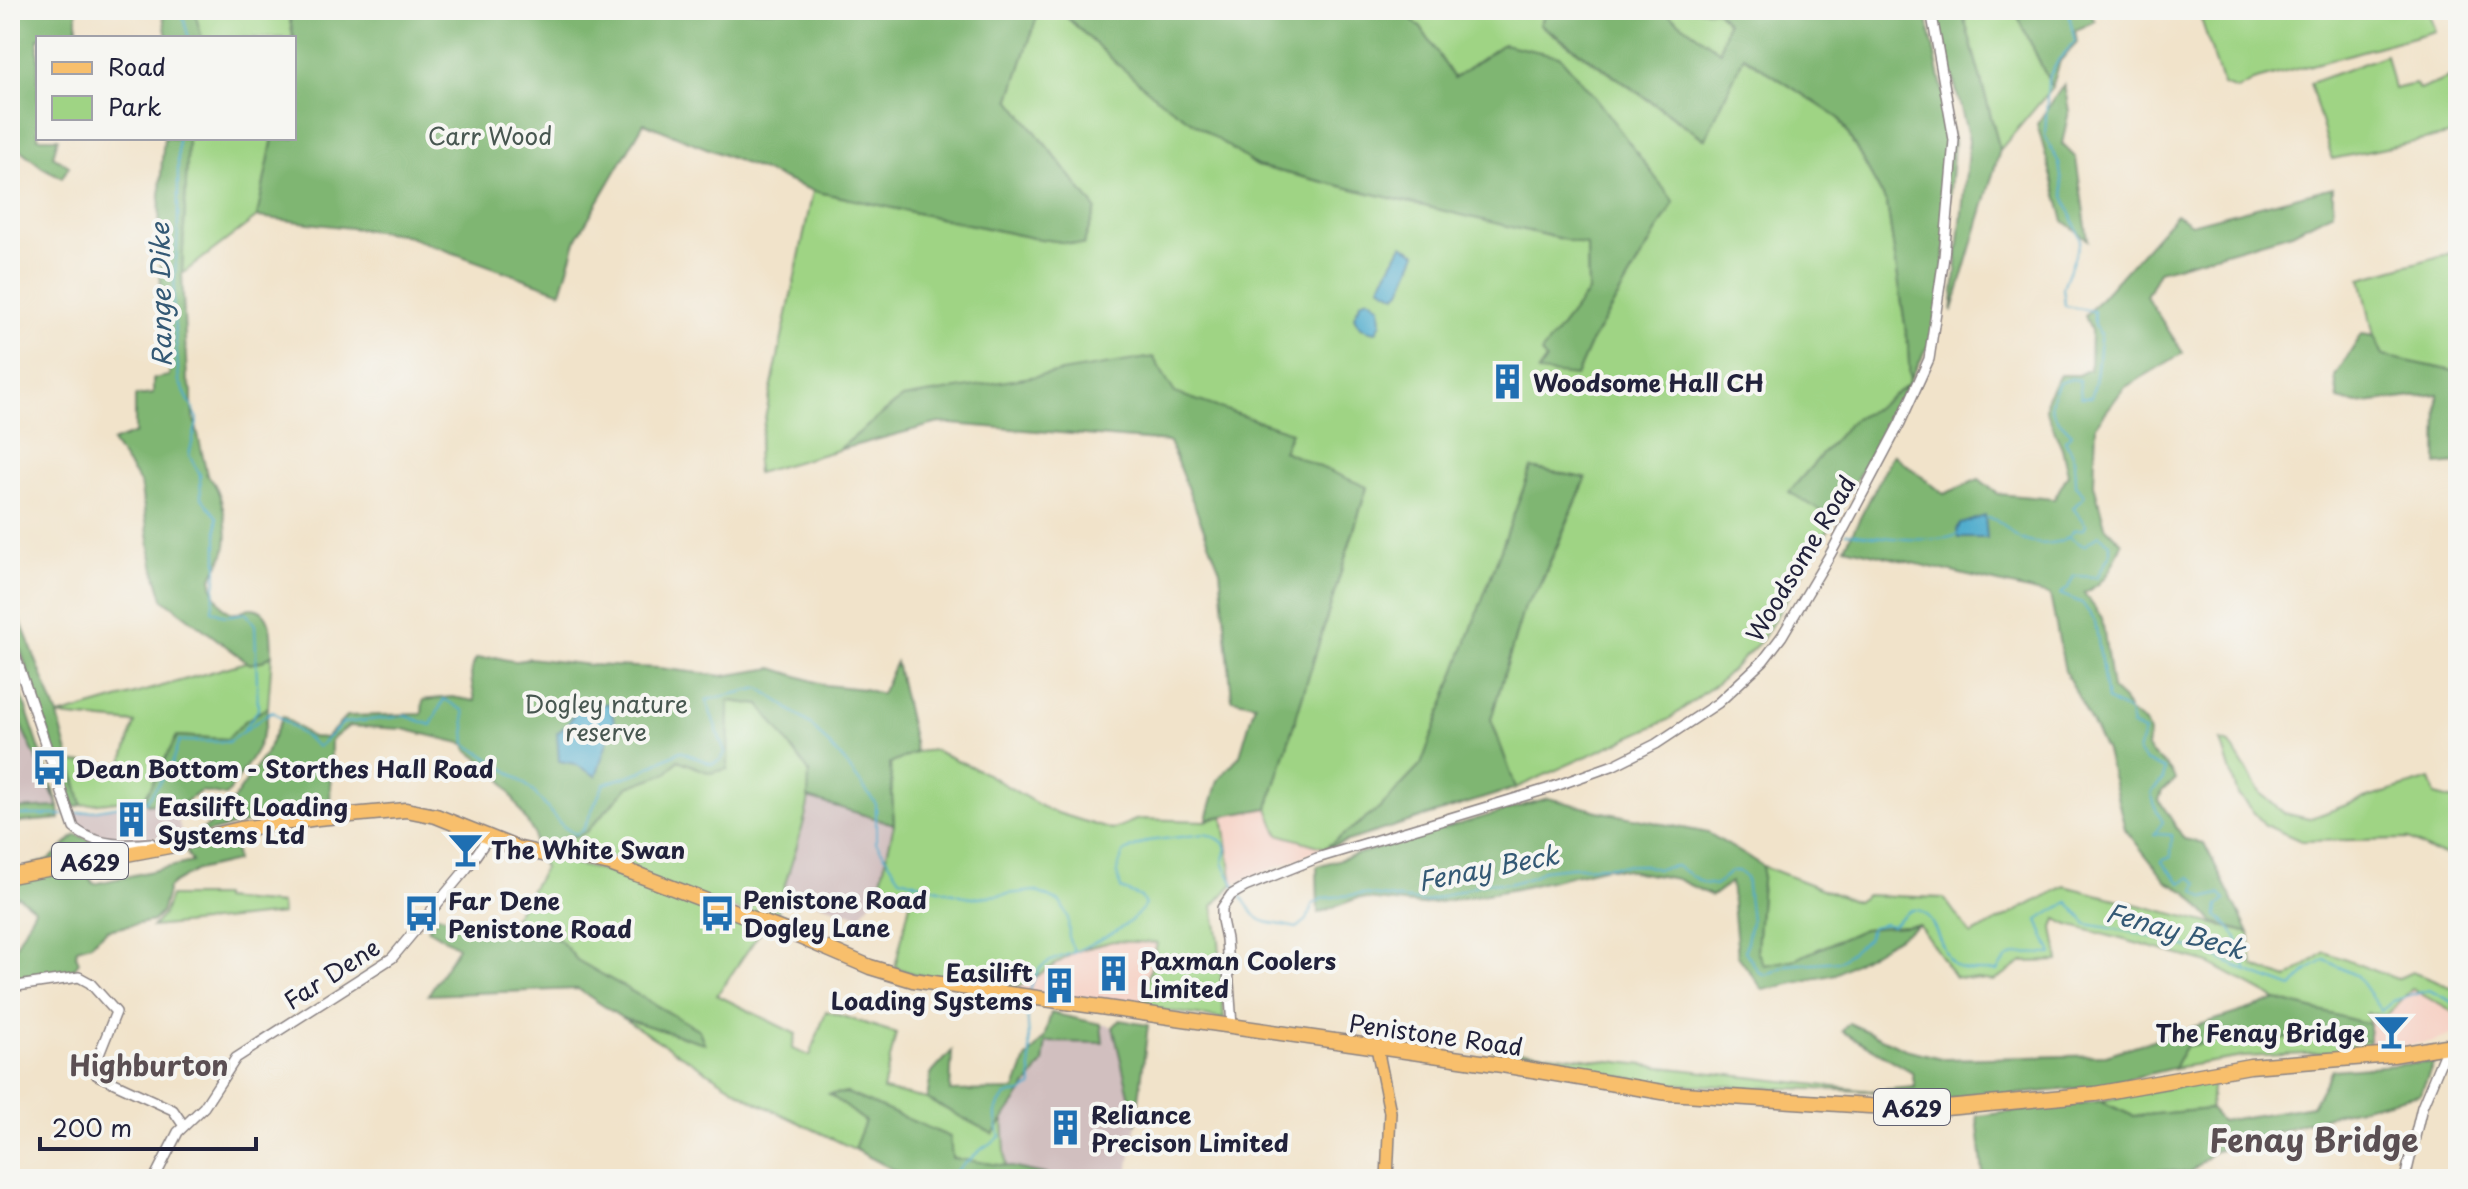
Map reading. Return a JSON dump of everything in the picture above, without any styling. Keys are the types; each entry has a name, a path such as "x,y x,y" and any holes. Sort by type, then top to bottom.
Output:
{"highway":[{"name":"Penistone Road","path":"10,876 169,846 240,829 406,810 436,816 516,848 543,854 560,853 610,864 870,967 913,980 1502,1065 1668,1093 1946,1108 2095,1094 2250,1066 2393,1055 2452,1045"}],"main road":[{"path":"1377,1048 1390,1112 1387,1179"}],"street":[{"name":"Woodsome Road","path":"1232,1026 1222,920 1222,908 1231,895 1317,858 1533,793 1614,765 1656,744 1718,703 1763,661 1782,636 1831,553 1900,423 1929,359 1944,257 1954,140 1931,10"},
{"path":"10,640 77,831 114,844 130,846 161,841 169,846"},
{"name":"Far Dene","path":"154,1179 173,1141 204,1107 236,1058 392,958 488,838"},
{"path":"10,987 79,977 90,983 116,1012 98,1057 97,1075 173,1110 184,1126"},
{"path":"2405,1179 2422,1107 2452,1045"}],"shaded area":[{"path":"21,726 59,807 10,809 10,729"},
{"path":"808,798 894,824 879,889 861,916 781,893"},
{"path":"174,801 181,832 127,843 85,832 71,813"},
{"path":"1268,808 1278,834 1325,848 1233,884 1223,816"},
{"path":"1113,941 1157,943 1141,1007 1014,990 1081,949"},
{"path":"2412,989 2458,1015 2458,1033 2435,1041 2369,1051 2367,1012 2386,1015"},
{"path":"1101,1024 1113,1027 1136,1124 1127,1179 1067,1179 1006,1166 1003,1120 1043,1063 1046,1042 1102,1043"}],"green space":[{"path":"10,10 77,10 77,36 36,36 36,140 57,140 53,156 69,166 62,178 19,149 10,154"},
{"path":"162,10 194,10 201,36 167,36"},
{"path":"194,10 288,10 293,36 201,36"},
{"name":"Carr Wood","path":"288,10 1051,10 1037,17 1010,99 1096,209 1083,245 1033,238 813,191 644,123 577,238 561,292 401,234 257,217 273,140 296,140 296,36"},
{"path":"1051,10 1059,10 1115,62 1257,166 1587,245 1588,292 1541,353 1546,360 1538,371 1576,376 1590,344 1674,202 1503,44 1454,78 1421,28 1402,10 1548,10 1540,25 1704,139 1743,56 1839,118 1887,204 1908,345 1910,383 1876,408 1851,421 1790,491 1835,519 1762,640 1721,680 1668,720 1516,788 1491,719 1524,607 1540,587 1586,479 1531,469 1421,765 1379,809 1325,848 1278,834 1268,808 1367,488 1283,451 1291,432 1174,393 902,398 838,450 757,473 756,461 813,191 1033,238 1083,245 1096,209 1010,99 1037,17"},
{"path":"1059,10 1402,10 1421,28 1454,78 1503,44 1559,56 1594,96 1674,202 1590,344 1576,376 1538,372 1546,360 1541,353 1588,292 1587,245 1257,166 1161,101"},
{"path":"1548,10 1662,10 1720,51 1727,22 1716,10 1925,10 1954,142 1939,326 1910,380 1908,345 1887,204 1840,119 1744,56 1705,139 1540,24"},
{"path":"1662,10 1716,10 1727,22 1720,52"},
{"path":"1936,10 1982,10 1964,18 2000,150 1952,313 1969,140"},
{"path":"1982,10 2015,10 2052,88 2000,150 1964,17"},
{"path":"2015,10 2088,10 2095,21 2075,30 2077,43 2060,61 2052,88"},
{"path":"2198,10 2428,10 2435,31 2253,81 2237,90 2223,85"},
{"path":"2386,55 2394,89 2415,84 2419,90 2456,75 2458,133 2332,159 2310,83"},
{"path":"2064,84 2069,111 2062,144 2076,158 2088,240 2064,221 2037,124"},
{"path":"164,140 188,140 182,274 187,379 192,391 192,408 207,475 217,489 224,510 226,542 212,579 215,595 230,612 250,608 259,610 270,626 272,654 265,660 250,664 163,599 153,565 140,483 112,442 135,433 135,396 153,394 153,379 169,376 160,248"},
{"path":"188,140 273,140 257,217 182,274"},
{"path":"2333,187 2333,212 2292,233 2159,271 2146,296 2183,353 2124,388 2096,425 2094,484 2105,526 2122,543 2108,572 2098,584 2084,593 2102,618 2112,689 2124,700 2129,712 2145,723 2149,734 2147,748 2175,779 2162,791 2159,800 2184,839 2204,843 2249,933 2213,922 2187,892 2167,882 2125,829 2106,751 2065,671 2050,595 1845,547 1893,454 1944,494 1979,479 1998,494 2054,499 2068,474 2062,448 2046,410 2047,397 2060,375 2078,375 2090,369 2091,331 2085,316 2176,214 2191,224"},
{"path":"2458,251 2458,372 2383,356 2374,336 2361,278"},
{"path":"2362,334 2374,336 2383,356 2458,372 2458,463 2437,465 2438,394 2357,404 2338,399 2335,376"},
{"path":"1153,357 1175,393 1291,432 1283,451 1367,487 1268,808 1207,819 1218,780 1240,755 1255,704 1232,699 1220,570 1169,442 939,423 838,450 902,398"},
{"path":"1907,385 1835,519 1789,492 1851,421 1876,408"},
{"path":"1531,468 1586,478 1539,587 1524,607 1491,719 1516,788 1325,848 1379,809 1421,765"},
{"path":"10,594 58,716 82,805 74,807 10,619"},
{"path":"272,654 268,707 245,721 228,739 177,736 145,798 82,805 71,762 122,764 135,723 58,716 246,662 264,660"},
{"name":"Dogley nature reserve","path":"496,657 513,661 529,658 659,668 723,676 773,668 825,685 881,694 896,662 916,752 890,764 894,824 808,798 809,772 760,705 729,701 728,769 710,773 678,760 667,773 628,787 587,831 579,836 567,837 561,849 534,848 534,834 498,773 467,750 465,744 403,729 349,726 331,740 330,811 297,811 191,836 220,819 265,754 283,716 311,737 326,738 347,716 422,714 423,700 452,697 475,701 471,680 473,664 476,659"},
{"path":"10,660 59,807 21,726 10,691"},
{"path":"729,701 760,705 808,771 809,800 805,819 778,912 766,920 561,849 567,837 579,836 587,831 628,787 667,773"},
{"path":"268,707 259,743 226,796 201,791 175,809 173,801 147,804 145,798 177,736 227,739 245,721"},
{"path":"2221,741 2230,744 2261,794 2284,813 2309,819 2430,779 2435,795 2458,801 2458,858 2433,852 2409,839 2301,841 2265,825 2238,795"},
{"path":"934,750 981,771 1048,810 1112,830 1138,819 1206,821 1223,816 1233,884 1213,906 1219,940 1224,1019 1141,1007 1157,943 1113,941 1077,951 1014,990 914,974 895,967 911,899 879,889 894,824 890,764 916,752"},
{"path":"1548,798 1708,833 1763,866 1757,951 1764,965 1796,959 1864,929 1919,925 1836,974 1763,990 1738,956 1731,882 1712,896 1677,879 1607,867 1516,889 1421,905 1358,898 1318,913 1317,866"},
{"path":"59,807 60,819 10,823 10,809"},
{"path":"76,835 122,850 26,868 51,858"},
{"path":"234,839 236,861 197,870 174,883 168,888 161,913 153,921 107,930 91,944 77,948 79,962 72,972 10,983 10,950 14,949 35,909 18,896 10,897 10,879 82,867 94,884 192,862 184,847"},
{"path":"539,857 605,871 761,931 717,995 796,1034 792,1049 810,1056 826,1011 896,1033 883,1090 927,1099 993,1134 1003,1120 1006,1166 952,1158 847,1093 831,1094 865,1122 854,1149 754,1101 622,1018 704,1043 699,1030 577,960 560,940 511,922 544,868"},
{"path":"1763,866 1856,902 1866,895 1944,898 1971,935 2065,886 2249,933 2253,966 2287,979 2325,952 2397,979 2412,972 2458,990 2458,1015 2412,989 2386,1016 2367,1013 2369,1024 2277,1000 2209,963 2056,919 2053,928 2059,961 2023,962 1994,981 1955,977 1919,925 1864,929 1796,959 1764,965 1757,952"},
{"path":"170,896 222,896 222,899 281,904 282,914 152,927 163,915"},
{"path":"438,915 471,925 500,919 560,940 577,960 699,1030 704,1043 622,1018 578,989 428,995 458,947 428,929"},
{"path":"2277,1000 2369,1024 2369,1041 2241,1037 2186,1046 2174,1068 2094,1087 1939,1101 1870,1091 1915,1087 1912,1072 1842,1031 1849,1023 1905,1049 1946,1059 2106,1055"},
{"path":"1051,1013 1101,1024 1103,1043 1046,1042 1043,1063 993,1134 927,1099 931,1074 952,1051 950,1091 1015,1090 1026,1059 1044,1038"},
{"path":"1120,1020 1148,1025 1136,1124 1113,1027"},
{"path":"2241,1037 2369,1041 2369,1051 2243,1057 2174,1068 2185,1046"},
{"path":"1488,1047 1870,1091 1665,1084 1505,1057"},
{"path":"2434,1062 2420,1094 2337,1113 2213,1152 2189,1173 2161,1170 2107,1179 1978,1179 1983,1175 1977,1116 2100,1101 2133,1116 2210,1109 2221,1121 2312,1106 2332,1070"},
{"path":"2213,1079 2210,1109 2133,1116 2100,1101"},
{"path":"847,1093 950,1137 952,1158 1067,1179 911,1179 854,1149 865,1121 829,1094"}],"water":[{"path":"1402,245 1417,253 1401,291 1396,295 1380,286"},
{"path":"1369,298 1380,306 1381,323 1376,332 1362,328 1354,316 1362,300"},
{"path":"1985,516 1987,538 1958,538 1960,524"},
{"path":"580,703 610,704 614,721 596,776 575,764 559,761 557,733 568,724"}],"waterway":[{"name":"Range Dike","path":"181,10 188,36"},
{"path":"2068,10 2075,42 2059,59 2048,79 2045,136 2059,163 2064,196 2081,240 2063,287 2065,306 2094,311 2094,326 2101,334 2091,397 2081,397 2079,380 2071,379 2059,383 2051,405 2055,416 2072,434 2065,440 2074,459 2075,485 2085,495 2073,508 2086,525 2084,529 2074,530 2069,537 2084,546 2099,535 2110,543 2110,554 2097,577 2074,576 2068,588 2060,594 2082,603 2095,621 2107,700 2129,712 2132,726 2144,732 2138,752 2145,761 2165,770 2163,779 2151,793 2163,822 2154,834 2172,835 2171,857 2161,861 2181,883 2190,877 2198,883 2195,891 2205,898 2219,894 2225,900 2218,906 2217,916 2237,938 2246,969"},
{"name":"Range Dike","path":"178,140 178,229 173,306 179,381 198,419 189,455 200,475 201,497 217,517 217,572 212,610 225,616 246,613 255,625 258,710 244,729"},
{"path":"1987,518 1999,521 2019,538 2033,543 2056,542 2069,536"},
{"path":"1846,533 1921,539 1958,534"},
{"path":"72,814 146,802 171,766 179,741 228,742 272,711 318,747 343,723 406,716 431,725 444,699 464,711 466,744 526,785 562,825 576,834 583,830 604,784 640,772 680,751 712,764 721,760 725,753 706,700 760,688 810,724 844,761 876,804 876,842 900,878 971,898 1035,891 1060,902 1068,917 1069,940 1075,952 1131,921 1145,905 1141,897 1121,889 1117,872 1123,853 1147,841 1205,834 1218,839 1227,848 1223,863 1236,888"},
{"path":"10,815 66,815"},
{"name":"Fenay Beck","path":"1240,894 1253,913 1263,921 1297,928 1307,920 1312,905 1323,898 1363,894 1425,902 1487,882 1508,884 1533,877 1543,870 1572,867 1643,865 1657,869 1676,866 1703,883 1715,885 1732,871 1739,871 1746,877 1751,921 1745,951 1759,972 1766,975 1787,965 1840,961 1867,939 1872,927 1892,926 1912,910 1920,911 1932,922 1948,958 1957,967 1997,971 2013,956 2052,954 2038,920 2068,902 2087,924 2142,934 2213,955 2292,988 2308,970 2325,960 2357,976 2381,1011 2393,1001 2429,990 2458,1005"},
{"path":"1030,991 1040,968 1075,952"},
{"path":"947,1179 1000,1137 996,1114 998,1105 1006,1095 1021,1093 1032,1086 1027,1009"}],"place":[{"name":"Woodsome Hall CH","path":"1507,382"},
{"name":"Dean Bottom - Storthes Hall Road","path":"49,768"},
{"name":"Easilift Loading Systems Ltd","path":"132,820"},
{"name":"The White Swan","path":"465,849"},
{"name":"Penistone Road Dogley Lane","path":"717,913"},
{"name":"Far Dene Penistone Road","path":"422,914"},
{"name":"Paxman Coolers Limited","path":"1114,974"},
{"name":"Easilift Loading Systems","path":"1059,986"},
{"name":"The Fenay Bridge","path":"2391,1032"},
{"name":"Reliance Precison Limited","path":"1065,1128"}],"district":[{"name":"Highburton","path":"149,1064"},
{"name":"Fenay Bridge","path":"2314,1139"}]}
